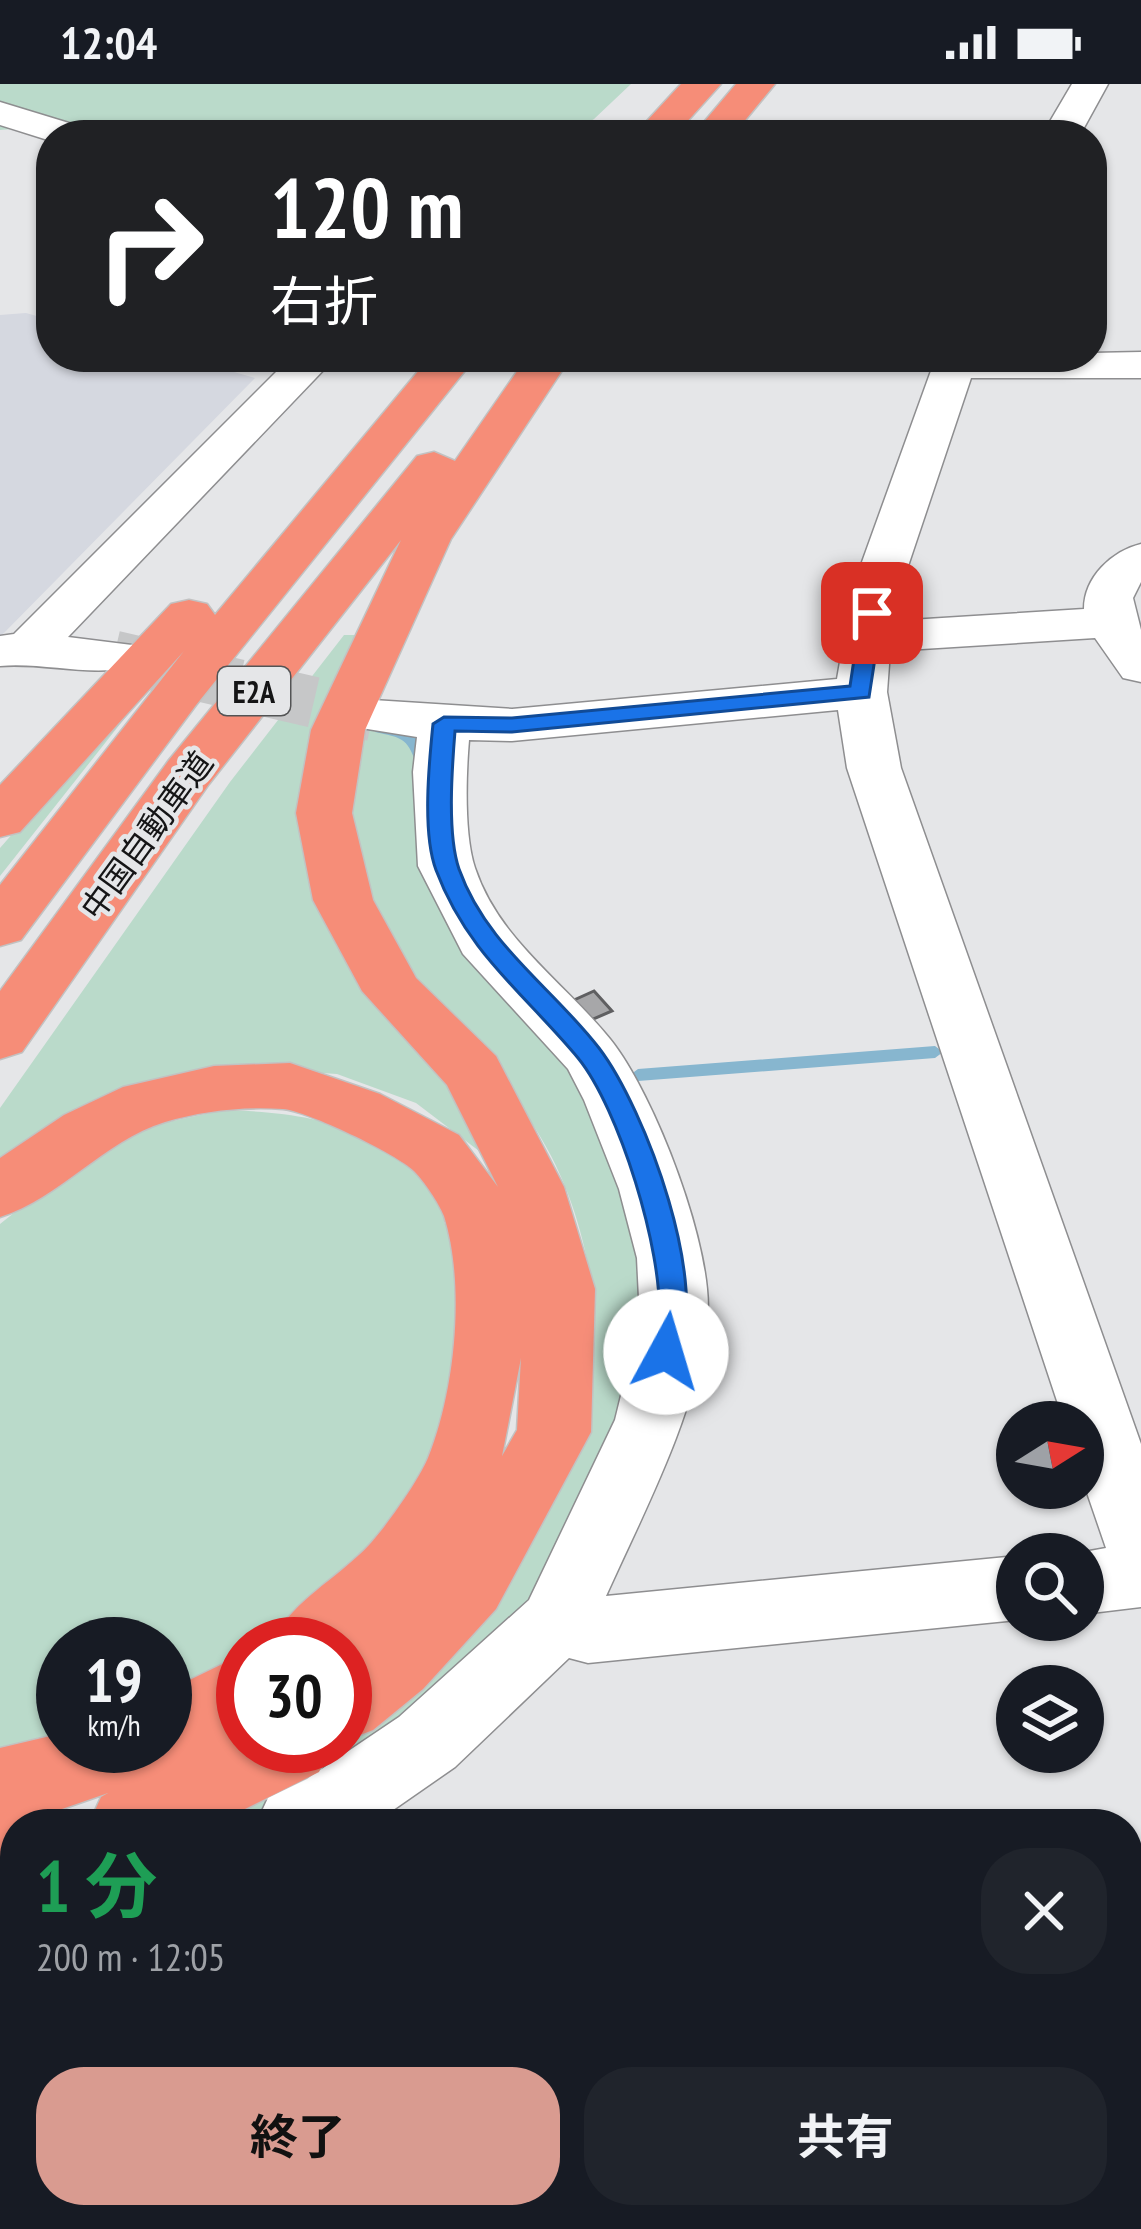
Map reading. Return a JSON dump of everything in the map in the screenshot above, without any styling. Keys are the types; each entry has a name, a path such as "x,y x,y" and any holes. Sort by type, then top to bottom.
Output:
{"highway":[{"path":"667,120 702,84"},
{"path":"725,120 756,84"},
{"path":"0,820 271,527 377,403 432,372"},
{"name":"中国自動車道","path":"0,926 218,641 442,372"},
{"name":"中国自動車道","path":"0,1037 189,772 512,372"},
{"path":"372,1683 469,1586 554,1432 560,1289 531,1187 473,1072 393,991 343,900 324,813 338,730 426,539 539,372"},
{"path":"0,1192 87,1132 146,1103 214,1089 290,1086 356,1110 436,1152 476,1208 492,1294 484,1376 462,1470 392,1574 342,1617"},
{"path":"0,1786 57,1773"},
{"path":"162,1809 235,1773"}],"street":[{"path":"1070,120 1090,84"},
{"path":"0,113 36,125"},
{"path":"0,145 36,151"},
{"path":"1107,365 1141,365"},
{"path":"15,649 300,372"},
{"path":"952,372 878,587 863,665 874,768 1141,1546"},
{"path":"1141,558 1120,572 1108,598 1108,622 1141,667"},
{"path":"373,716 512,725 1108,622"},
{"path":"15,649 114,656"},
{"path":"327,1809 427,1742 556,1623 650,1420 674,1318 670,1258 651,1189 615,1100 591,1056 482,940 446,866 440,772 444,724"},
{"path":"1104,1580 1141,1576"},
{"path":"556,1623 588,1630 996,1590"}],"shaded area":[{"path":"0,315 36,316 36,372 234,372 255,378 0,637"}],"green space":[{"path":"0,84 631,84 592,120 36,120 36,127 0,130"},
{"path":"344,635 355,635 311,751 381,1007 451,1090 483,1154 416,1103 337,1074 260,1069 0,1160 0,1108 230,782"},
{"path":"137,692 143,695 0,876 0,848"},
{"path":"365,725 411,732 423,743 427,834 569,1053 656,1259 625,1444 517,1633 372,1746 372,1697 594,1298 572,1205 554,1161 529,1119 436,1003 380,920 360,876 350,829 351,778"},
{"path":"224,1110 293,1115 351,1131 402,1161 450,1213 444,1222 460,1256 463,1403 405,1517 306,1617 216,1617 216,1683 192,1696 192,1617 36,1617 36,1753 0,1762 0,1224 64,1173 149,1126"},
{"path":"294,1773 338,1773 288,1809 239,1809"}],"building":[{"path":"594,991 612,1011 591,1020 572,1001"}],"waterway":[{"path":"380,729 413,740 421,760"},
{"path":"638,1075 935,1052"}],"tunnel":[{"path":"114,656 373,716"}],"route":[{"path":"666,1352 674,1318 670,1258 651,1189 615,1100 591,1056 482,940 446,866 440,772 444,724 512,725 861,692 872,613"}]}
